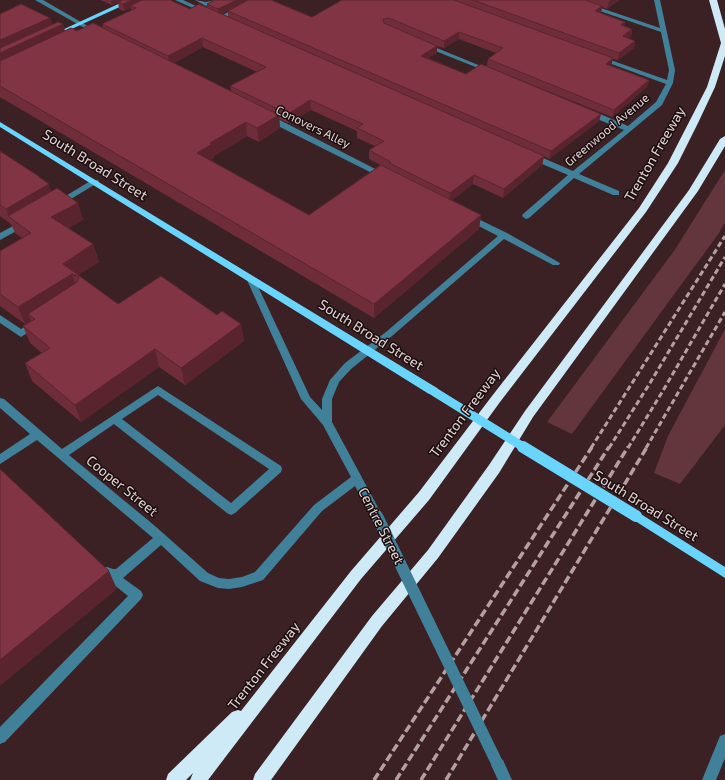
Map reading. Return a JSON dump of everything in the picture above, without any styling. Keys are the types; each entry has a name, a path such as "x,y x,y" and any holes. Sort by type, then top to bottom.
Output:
{"highway":[{"path":"713,0 725,44"},
{"name":"Trenton Freeway","path":"198,780 356,575 448,466 496,399 643,210 673,163 694,123 711,87 725,44"},
{"path":"261,780 377,621 433,554 494,469 529,414 693,191 725,139"},
{"path":"174,780 270,687"}],"main road":[{"path":"43,40 132,0"},
{"name":"South Broad Street","path":"0,124 636,516 725,573"}],"street":[{"path":"38,0 105,37"},
{"path":"178,0 224,20 256,0"},
{"path":"198,0 206,4 213,0"},
{"path":"571,0 663,31"},
{"name":"Greenwood Avenue","path":"526,216 659,103 670,84 672,70 657,0"},
{"path":"416,41 496,74"},
{"path":"597,56 670,84"},
{"path":"584,111 628,129"},
{"name":"Conovers Alley","path":"261,114 394,180"},
{"path":"524,152 616,193"},
{"path":"48,209 95,182"},
{"path":"463,215 556,263"},
{"path":"0,237 34,217"},
{"path":"327,422 327,399 335,380 348,366 389,334 504,235"},
{"name":"Centre Street","path":"250,278 306,399 327,422 377,516 505,780"},
{"path":"0,318 21,334 47,317"},
{"path":"61,455 158,390 277,469 231,510 115,419"},
{"name":"Cooper Street","path":"0,402 161,538 204,577 218,583 229,584 242,582 259,576 318,508 357,478"},
{"path":"0,460 37,434"},
{"path":"111,575 119,574 161,538"},
{"path":"0,736 137,595 100,565"},
{"path":"710,780 725,741"}],"shaded area":[{"path":"725,170 725,222 719,233 572,434 547,422 674,251"},
{"path":"725,329 725,425 680,484 654,473 668,436"}],"building":[{"path":"123,0 132,0 123,4 118,2"},
{"path":"142,0 170,0 190,9 199,4 544,156 504,189 474,175 450,193 389,163 391,162 369,150 384,141 357,128 363,124 310,100 288,114 230,86 266,67 202,38 168,56 102,24 136,8 130,6"},
{"path":"215,0 237,0 218,9 207,4"},
{"path":"248,0 271,0 312,17 342,0 454,0 613,58 606,64 649,80 614,110 488,59 503,48 459,32 444,41 389,18 383,19 384,23 437,46 421,56 466,74 481,64 601,114 551,151 228,11"},
{"path":"473,0 585,0 602,6 595,11 625,22 621,25 632,29 623,36 635,41 619,53"},
{"path":"21,4 50,18 0,40 0,14"},
{"path":"58,22 63,24 0,53 0,48"},
{"path":"93,23 279,115 257,128 246,122 210,143 212,144 197,153 309,215 381,165 481,215 374,304 0,86 0,61 71,28 77,31"},
{"path":"0,151 49,184 6,209 0,205"},
{"path":"57,188 78,203 51,217 93,244 63,264 118,304 161,276 217,315 222,311 241,324 181,368 155,349 75,405 25,363 50,348 23,326 35,319 28,314 77,282 79,277 72,274 18,307 0,294 0,251 31,233 8,216"},
{"path":"0,469 109,571 0,660"}],"railway":[{"path":"591,448 725,236"},
{"path":"609,448 650,383 725,257"},
{"path":"628,448 725,284"},
{"path":"646,448 725,312"},
{"path":"374,780 592,447"},
{"path":"396,780 609,447"},
{"path":"421,780 628,447"},
{"path":"446,780 647,447"}]}
